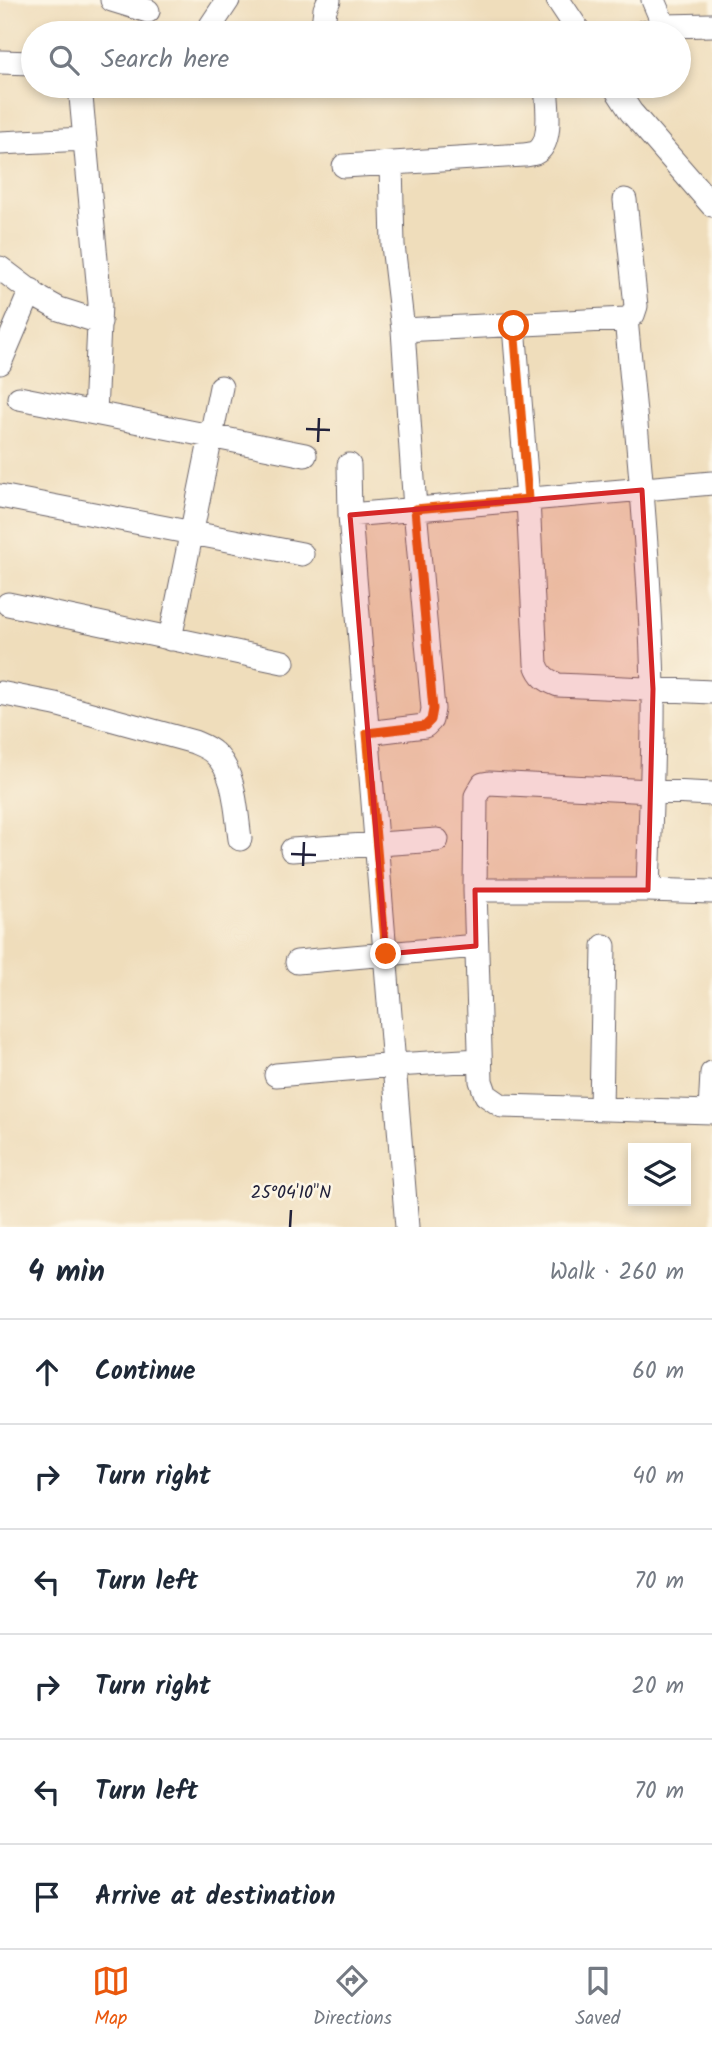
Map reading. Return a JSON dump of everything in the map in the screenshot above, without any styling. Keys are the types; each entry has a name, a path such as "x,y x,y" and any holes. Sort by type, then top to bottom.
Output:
{"street":[{"path":"112,0 148,10"},
{"path":"214,21 228,0"},
{"path":"324,21 329,0"},
{"path":"558,0 572,21"},
{"path":"653,0 662,21"},
{"path":"691,25 712,25"},
{"path":"0,62 21,63"},
{"path":"81,98 100,322 95,413"},
{"path":"344,166 536,152 544,144 547,133 547,98"},
{"path":"622,98 631,111 704,184 712,205"},
{"path":"0,143 85,139"},
{"path":"367,733 425,726 431,720 433,709 393,246 391,164"},
{"path":"402,331 626,319 634,315 636,306 625,200"},
{"path":"0,268 59,309 100,322"},
{"path":"0,363 31,290"},
{"path":"626,319 642,490 653,689 648,890"},
{"path":"514,326 528,499 536,664 539,674 558,685 712,692"},
{"path":"170,639 221,387"},
{"path":"19,398 305,455"},
{"path":"349,465 350,515 407,1227"},
{"path":"350,515 712,483"},
{"path":"0,496 302,554"},
{"path":"8,604 283,662"},
{"path":"0,693 55,704 181,738 213,751 223,762 230,780 240,839"},
{"path":"712,794 483,784 476,796 475,890 481,1081 486,1095 502,1106 711,1112 712,1073"},
{"path":"292,850 438,840"},
{"path":"475,890 712,892"},
{"path":"297,962 476,946"},
{"path":"601,1110 604,946"},
{"path":"276,1075 480,1060"}],"highlighted area":[{"path":"642,490 653,689 648,890 475,890 476,946 386,954 350,515"}],"route":[{"path":"386,954 367,733 425,726 431,720 433,709 415,509 528,499 514,326"}]}
